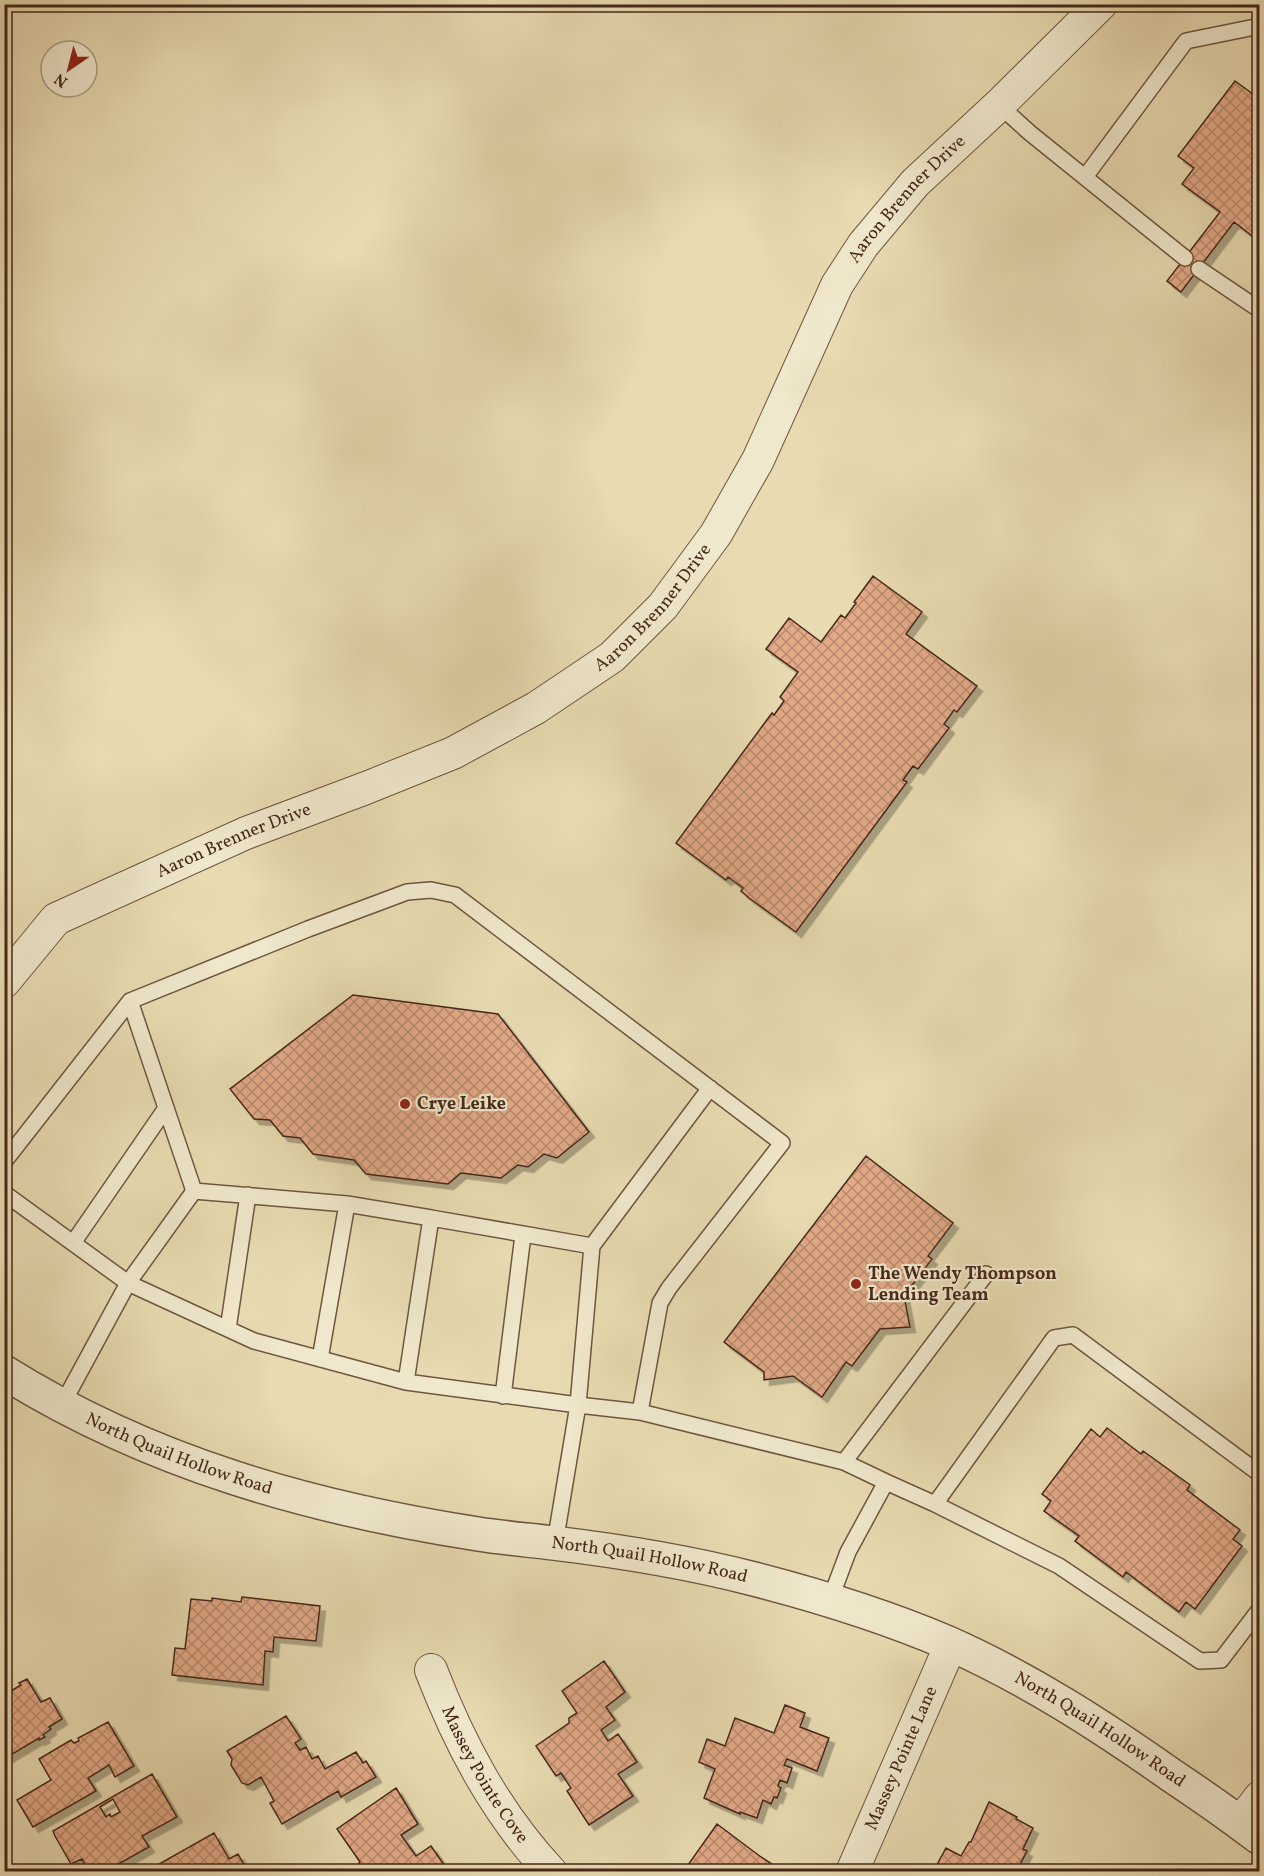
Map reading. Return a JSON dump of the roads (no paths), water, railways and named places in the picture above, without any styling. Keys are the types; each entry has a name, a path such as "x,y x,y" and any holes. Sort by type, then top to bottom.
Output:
{"street":[{"name":"Aaron Brenner Drive","path":"4,982 56,919 246,833 453,753 536,708 612,657 663,606 716,534 758,460 837,285 863,245 915,183 999,105 1101,4"},
{"name":"North Quail Hollow Road","path":"4,1372 62,1405 142,1444 205,1469 268,1490 334,1508 408,1523 675,1561 753,1578 888,1619 951,1644 1042,1690 1125,1743 1250,1831"},
{"name":"Massey Pointe Lane","path":"852,1872 951,1644"},
{"name":"Massey Pointe Cove","path":"431,1670 448,1714 488,1790 515,1829 551,1872"},
{"path":"1250,1831 1260,1797"}],"lane":[{"path":"1085,177 1186,41 1260,26"},
{"path":"999,105 1030,133 1185,258"},
{"path":"1199,268 1260,310"},
{"path":"4,1162 130,1001 308,929 407,892 431,890 455,895 782,1143 669,1288 660,1303 640,1412"},
{"path":"130,1001 194,1191"},
{"path":"555,1543 578,1405 592,1246 710,1089"},
{"path":"72,1243 166,1108"},
{"path":"194,1191 346,1204 592,1246"},
{"path":"62,1405 128,1283 194,1191"},
{"path":"4,1193 128,1283 254,1341 406,1382 640,1412 844,1462 935,1504 1059,1566 1200,1661 1221,1660 1260,1609"},
{"path":"228,1329 248,1195"},
{"path":"320,1359 346,1204"},
{"path":"406,1382 431,1218"},
{"path":"503,1396 523,1235"},
{"path":"844,1462 986,1274"},
{"path":"935,1504 1054,1338 1073,1335 1260,1474"},
{"path":"830,1600 848,1552 886,1482"}],"place":[{"name":"Crye Leike","path":"405,1104"},
{"name":"The Wendy Thompson Lending Team","path":"856,1284"}]}
